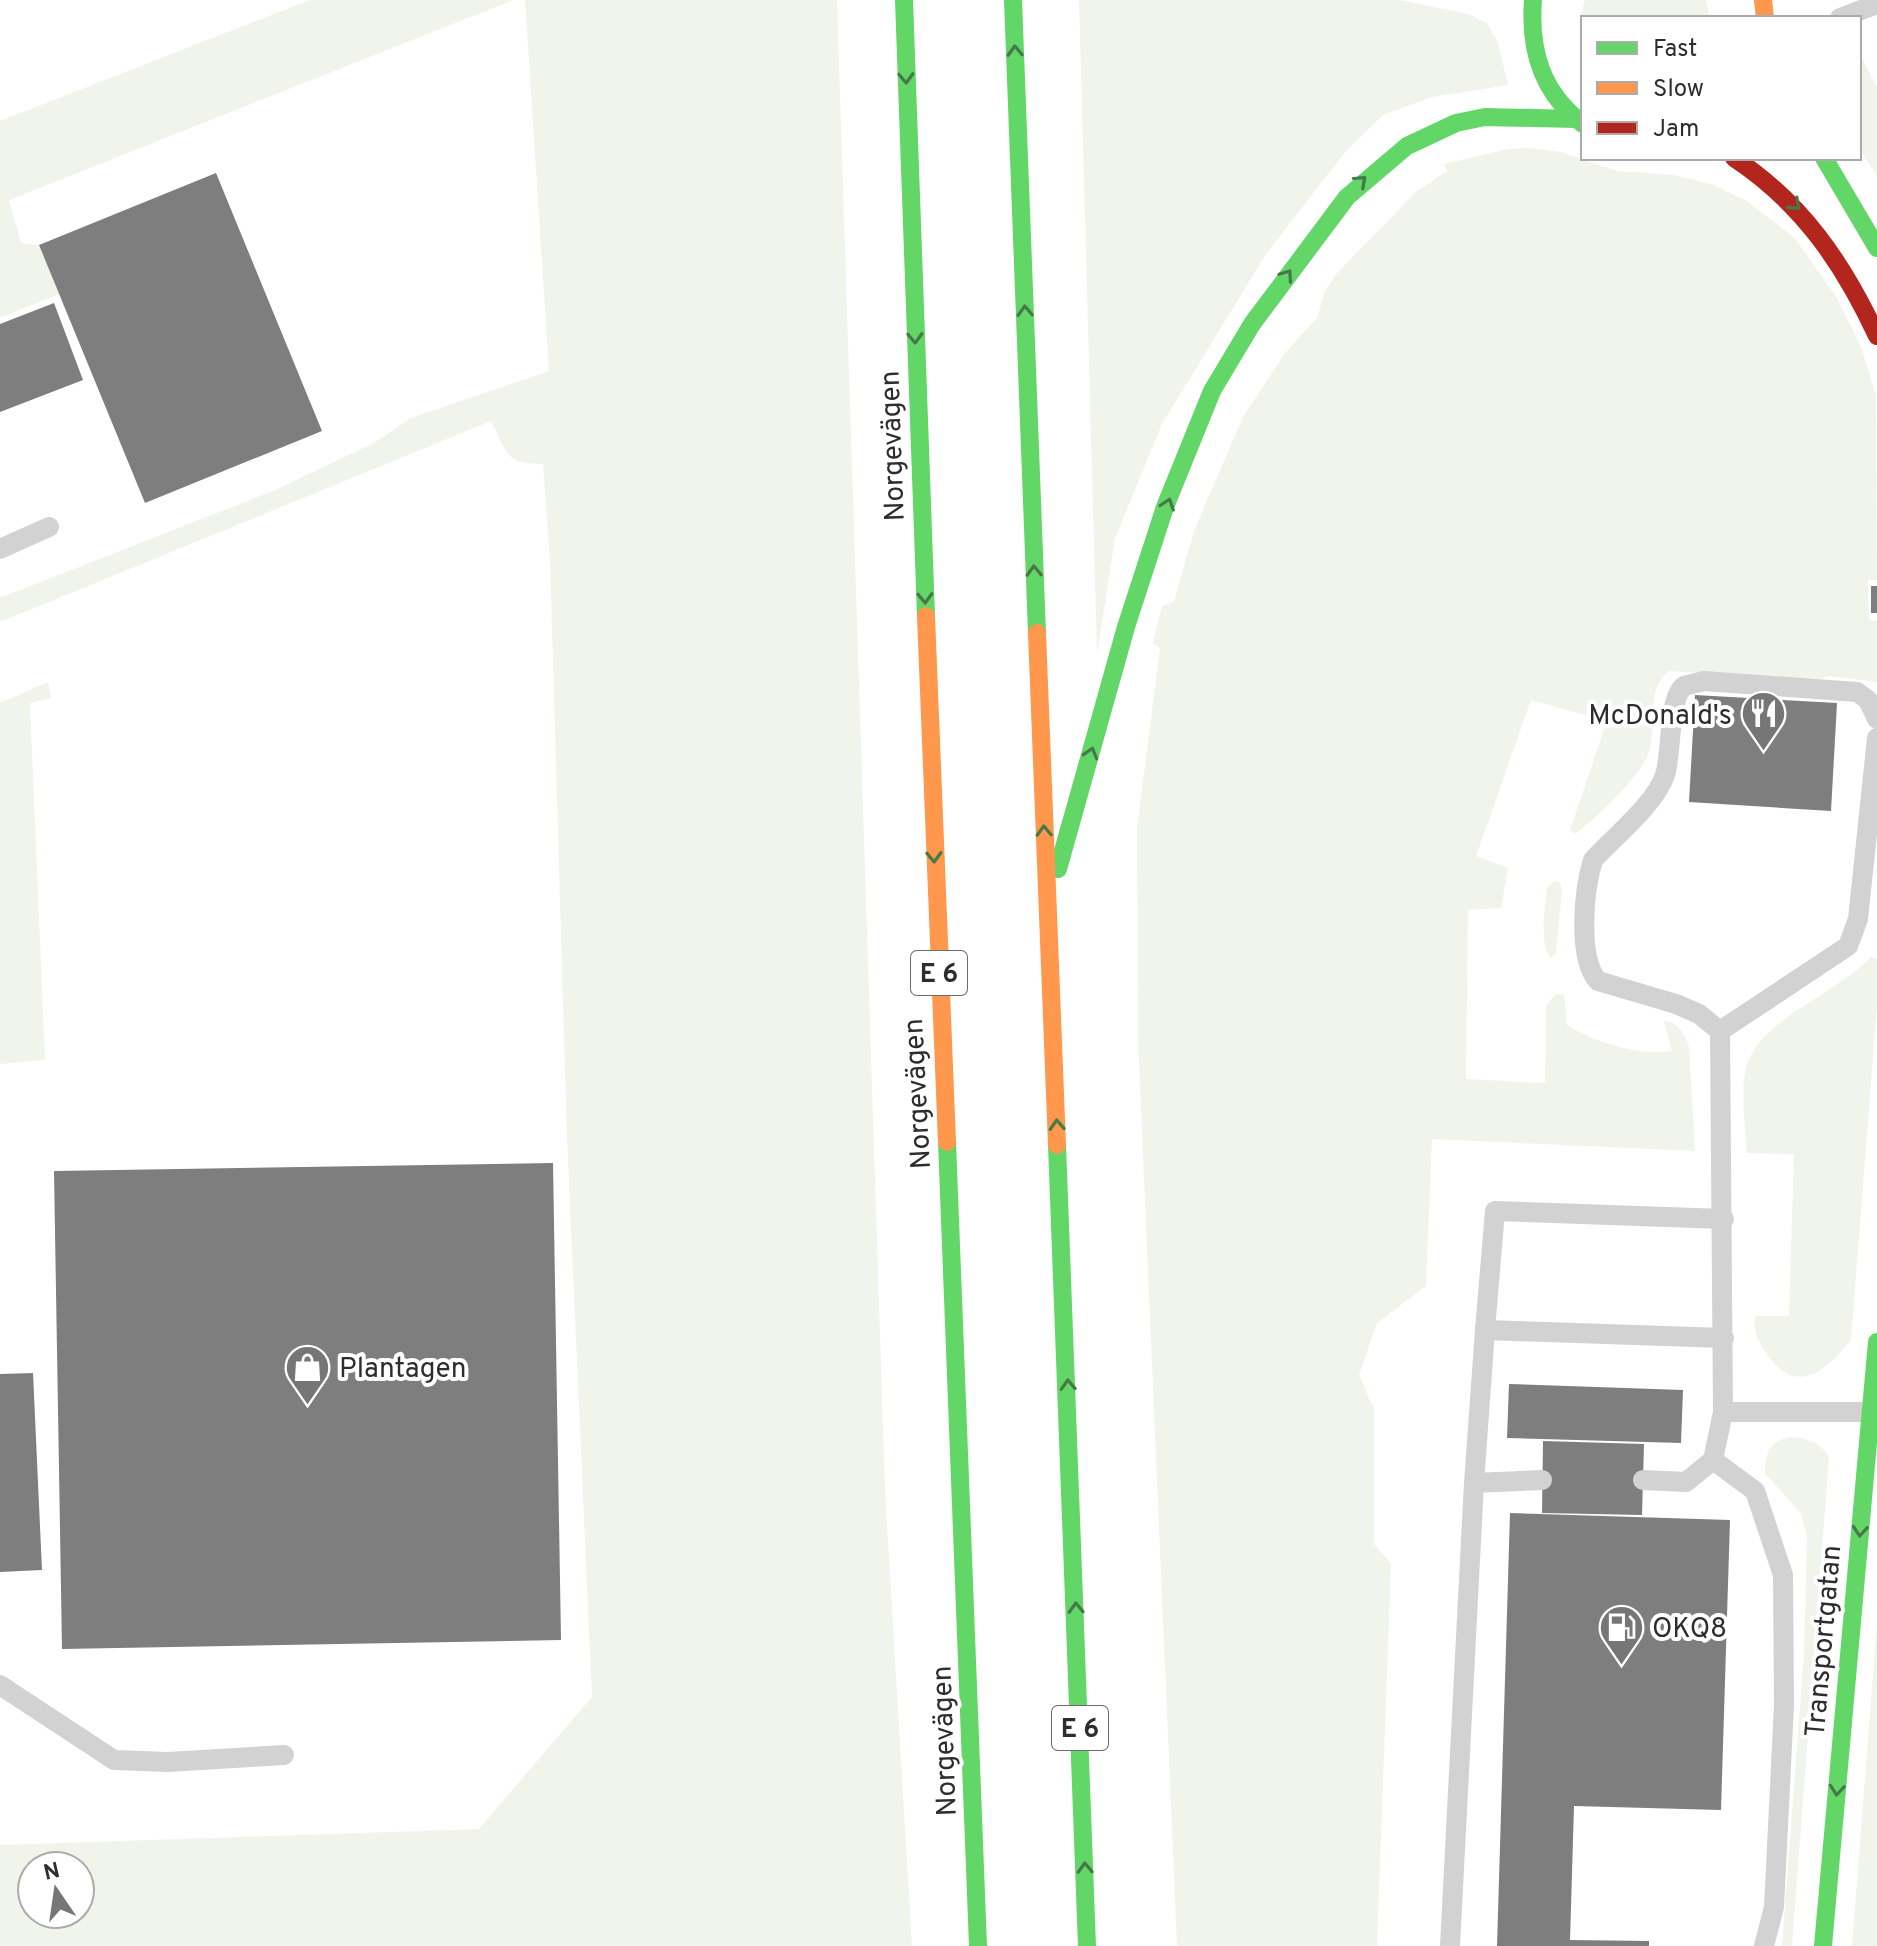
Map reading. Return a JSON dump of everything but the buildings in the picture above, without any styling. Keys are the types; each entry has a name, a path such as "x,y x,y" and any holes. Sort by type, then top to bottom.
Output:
{"main road":[{"name":"Norgevägen","path":"904,0 936,910 962,1462 978,1946"},
{"name":"E 6","path":"1013,0 1047,908 1072,1463 1087,1946"},
{"path":"1533,0 1532,45 1538,66 1547,86 1579,121"},
{"path":"1047,908 1127,625 1177,479 1213,388 1267,303 1349,192 1413,143 1455,124 1488,117 1524,114 1579,121"},
{"path":"1737,160 1763,175 1813,222 1846,273 1877,336"},
{"path":"1829,162 1877,248"},
{"name":"Transportgatan","path":"1823,1946 1874,1412 1877,1342"}],"lane":[{"path":"1850,16 1877,4"},
{"path":"0,549 49,527"},
{"path":"1643,1480 1686,1482 1713,1460 1723,1412 1724,1219 1720,1031 1699,1014 1598,981 1588,970 1585,956 1589,874 1593,860 1659,789 1668,763 1678,690 1704,681 1857,692 1868,700 1877,719"},
{"path":"1720,1031 1848,946 1858,919 1877,738"},
{"path":"1450,1946 1474,1483 1495,1211 1724,1219"},
{"path":"1485,1330 1724,1338"},
{"path":"1723,1412 1874,1412"},
{"path":"1713,1460 1755,1491 1783,1575 1784,1705 1774,1907 1764,1946"},
{"path":"1474,1483 1542,1480"},
{"path":"0,1685 114,1760 168,1762 284,1755"}],"shaded area":[{"path":"310,0 513,0 9,200 21,243 39,245 59,294 0,318 0,121"},
{"path":"525,0 837,0 885,1490 912,1946 0,1946 0,1845 479,1829 592,1697 567,1139 550,561 543,464 520,461 508,454 491,421 0,622 0,598 273,491 374,443 411,418 549,371"},
{"path":"1079,0 1399,0 1468,14 1487,23 1498,43 1508,85 1432,97 1383,115 1346,151 1266,254 1162,424 1115,538 1097,655"},
{"path":"1585,0 1706,0 1710,16 1581,16 1581,26 1580,17"},
{"path":"1861,56 1877,87 1877,176 1861,151"},
{"path":"1509,149 1561,152 1617,171 1674,175 1711,184 1745,200 1794,237 1837,298 1861,347 1876,395 1877,580 1868,580 1869,620 1877,621 1877,682 1829,676 1817,680 1669,671 1661,679 1654,699 1651,745 1643,764 1615,798 1575,834 1570,830 1607,721 1531,700 1476,856 1508,868 1501,908 1468,910 1466,1079 1545,1083 1547,1004 1556,994 1564,994 1567,1025 1618,1047 1646,1052 1672,1051 1664,1021 1669,1022 1681,1030 1689,1047 1695,1151 1432,1139 1426,1286 1377,1323 1359,1375 1374,1409 1374,1544 1391,1564 1377,1946 1177,1946 1138,1039 1137,829 1160,648 1153,643 1162,606 1174,602 1194,531 1243,417 1285,353 1317,318 1325,291 1337,273 1416,192 1447,171 1444,164"},
{"path":"48,682 51,698 30,703 45,1060 0,1064 0,703"},
{"path":"1555,881 1560,882 1562,890 1556,953 1551,958 1545,944 1544,914 1547,888"},
{"path":"1871,957 1877,959 1877,1006 1851,1340 1817,1372 1794,1376 1772,1361 1761,1345 1754,1323 1756,1316 1789,1316 1794,1154 1747,1153 1743,1102 1745,1072 1752,1054 1780,1023"},
{"path":"1791,1437 1813,1442 1829,1457 1792,1946 1782,1946 1804,1653 1807,1536 1801,1514 1765,1473 1770,1449 1778,1441"},
{"path":"1877,1622 1877,1946 1852,1946"}],"traffic: fast":[{"path":"904,0 926,616"},
{"path":"1013,0 1037,633"},
{"path":"1533,0 1533,37 1541,70 1557,99 1581,122"},
{"path":"1058,869 1126,627 1165,507 1212,391 1252,324 1347,197 1407,146 1456,123 1485,117 1576,119"},
{"path":"1825,160 1877,248"},
{"path":"947,1142 978,1946"},
{"path":"1057,1145 1087,1946"},
{"path":"1823,1946 1877,1342"}],"traffic: slow":[{"path":"1763,0 1765,16"},
{"path":"926,616 947,1142"},
{"path":"1037,633 1057,1145"}],"traffic: jam":[{"path":"1737,160 1780,195 1818,236 1850,284 1877,336"}],"place":[{"name":"McDonald's","path":"1763,753"},
{"name":"Plantagen","path":"308,1406"},
{"name":"OKQ8","path":"1621,1666"}]}
